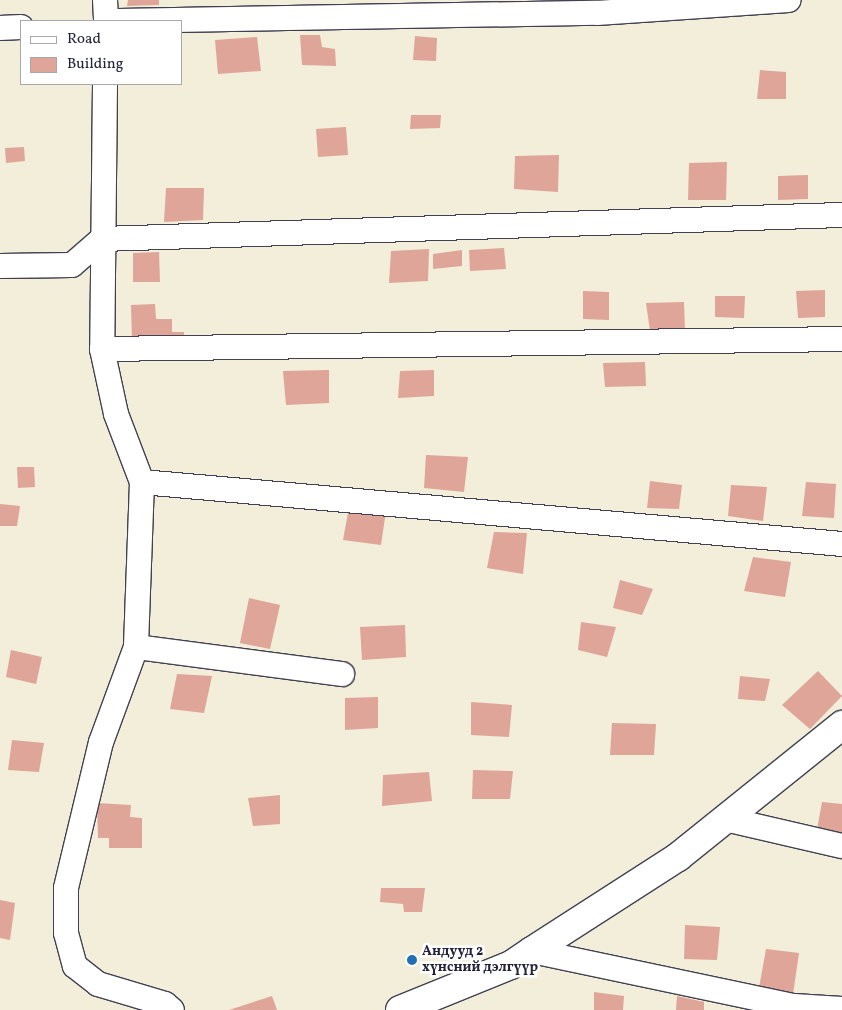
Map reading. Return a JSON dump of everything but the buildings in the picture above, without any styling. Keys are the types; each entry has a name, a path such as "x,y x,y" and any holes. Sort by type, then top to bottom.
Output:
{"street":[{"path":"105,0 106,20"},
{"path":"178,20 597,13 789,0"},
{"path":"0,28 20,27"},
{"path":"105,85 102,349 116,414 142,482 136,647 101,742 66,888 66,932 75,966 98,984 165,1004 172,1010"},
{"path":"0,266 72,265 102,239 842,216"},
{"path":"102,349 842,339"},
{"path":"142,482 842,544"},
{"path":"136,647 342,674"},
{"path":"400,1010 511,965 678,857 840,728"},
{"path":"725,819 842,846"},
{"path":"532,951 794,1006 842,1009"}],"place":[{"name":"Андууд 2 хүнсний дэлгүүр","path":"412,960"}]}
